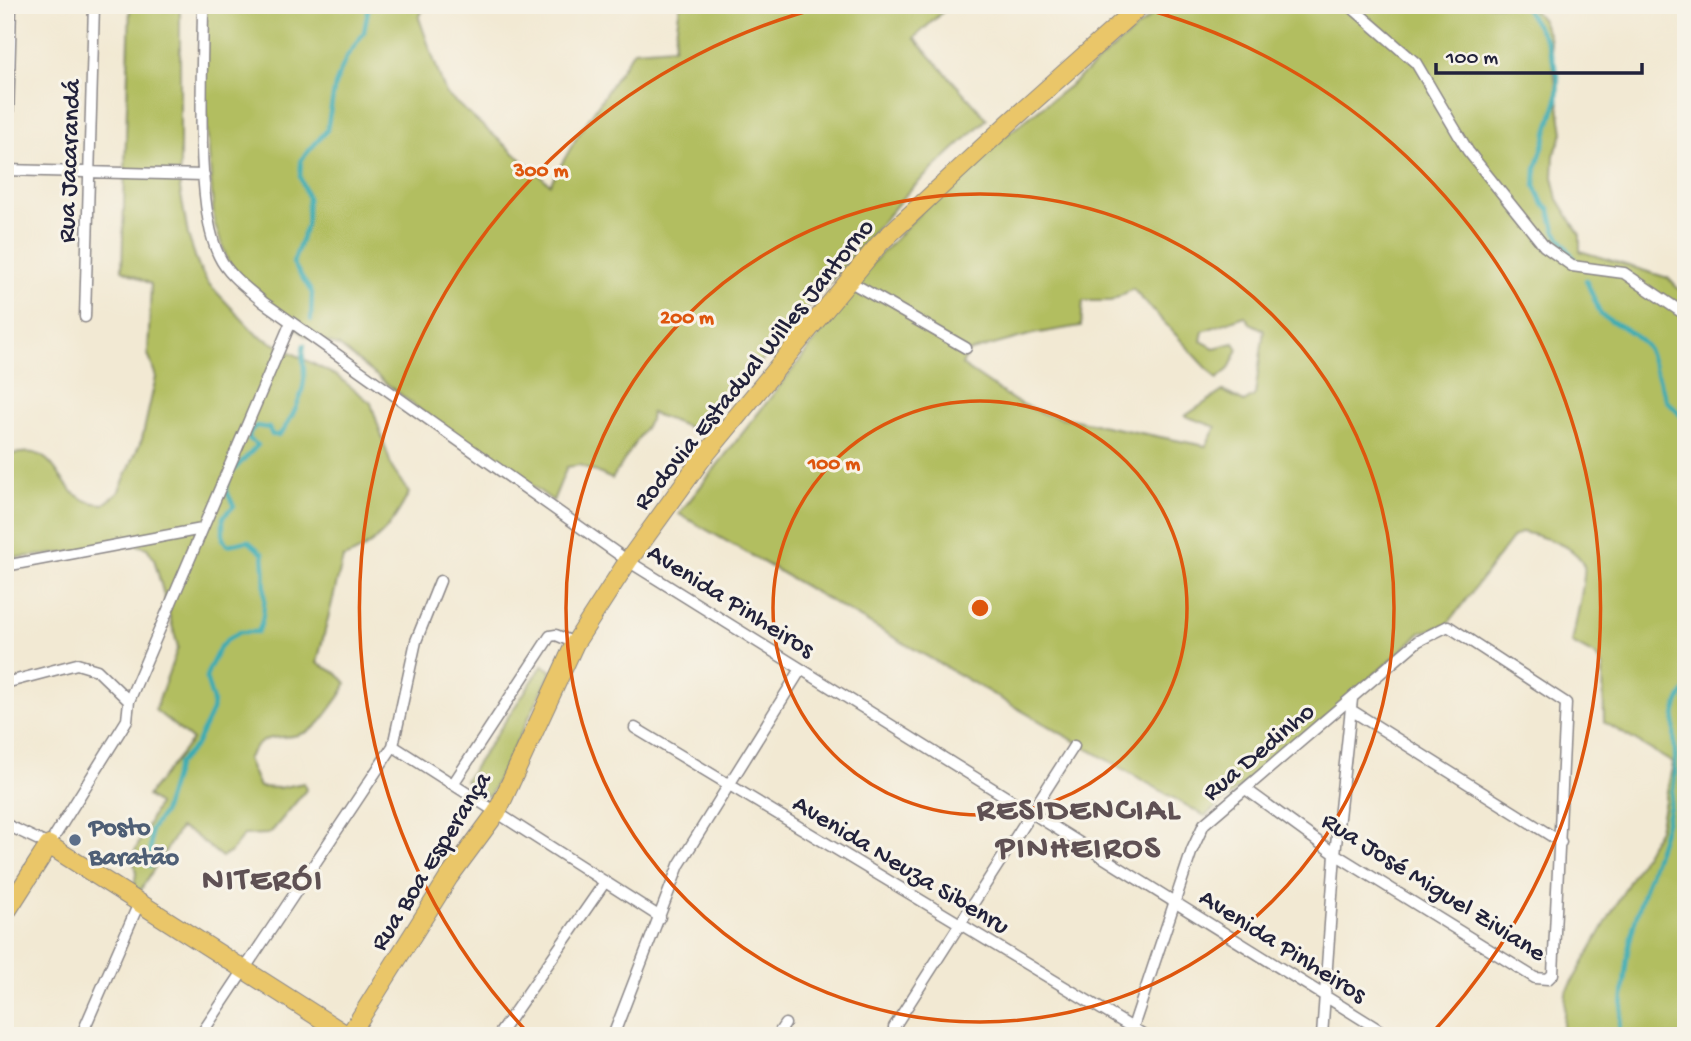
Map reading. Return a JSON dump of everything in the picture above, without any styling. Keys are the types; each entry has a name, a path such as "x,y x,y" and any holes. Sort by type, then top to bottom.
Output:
{"main road":[{"name":"Rodovia Estadual Willes Jantorno","path":"628,561 701,460 765,386 847,280 898,226 1141,5"},
{"name":"Rua Boa Esperança","path":"349,1036 449,877 497,812 575,643 628,561"},
{"path":"5,914 49,845 349,1036"}],"street":[{"path":"5,238 11,5"},
{"name":"Rua Jacarandá","path":"85,317 94,5"},
{"name":"Avenida Pinheiros","path":"203,5 204,175 211,233 219,256 234,278 291,322 628,561 1389,1036"},
{"path":"1349,5 1416,63 1468,151 1544,246 1572,266 1624,274 1686,315"},
{"path":"7,170 204,175"},
{"path":"847,280 966,348"},
{"path":"5,824 49,845 127,720 129,701 291,322"},
{"path":"5,566 202,529"},
{"path":"200,1036 393,746 416,641 440,581"},
{"name":"Rua Dedinho","path":"1132,1032 1201,829 1209,818 1351,705 1418,641 1448,626 1563,699 1567,708"},
{"path":"453,785 550,636 556,635 575,643"},
{"path":"5,683 77,664 97,670 129,701"},
{"path":"612,1036 679,865 801,669"},
{"path":"1322,1036 1327,997 1335,854 1351,705 1561,842"},
{"name":"Rua José Miguel Ziviane","path":"1247,790 1335,854 1542,980 1555,970 1567,708"},
{"name":"Avenida Neuza Sibenru","path":"635,728 1132,1032 1146,1036"},
{"path":"393,746 660,917"},
{"path":"893,1035 894,1027 1073,746"},
{"path":"498,1036 605,882"},
{"path":"81,1036 139,903"},
{"path":"777,1036 785,1024"}],"green space":[{"path":"130,5 180,5 180,189 188,235 198,265 208,283 257,335 337,376 371,403 392,468 409,493 397,515 375,541 343,558 317,663 338,674 346,683 342,693 313,729 299,735 261,742 247,759 259,787 279,788 304,783 306,790 268,834 244,835 230,853 222,857 192,833 180,828 138,894 133,892 136,874 133,855 158,804 147,796 192,740 155,710 178,647 154,559 147,548 137,545 22,557 5,556 5,455 31,452 44,457 78,496 89,502 104,504 118,493 142,439 156,377 148,354 151,284 122,270"},
{"path":"206,5 425,5 419,18 446,94 550,184 634,50 674,47 680,5 950,5 914,38 987,119 909,191 704,428 696,430 651,413 650,420 612,479 580,465 567,467 553,501 523,479 454,437 339,346 305,336 229,265 214,222 204,86"},
{"path":"1164,5 1529,5 1542,20 1549,36 1563,133 1554,155 1553,177 1558,199 1580,235 1580,251 1668,278 1686,297 1686,1036 1562,1036 1566,993 1659,829 1673,763 1604,722 1603,668 1596,656 1572,643 1584,566 1574,552 1566,547 1522,532 1513,537 1447,625 1422,632 1341,705 1205,816 679,514 855,290 855,281 959,172 1073,83","holes":["1133,289 1217,379 1229,369 1238,349 1234,343 1214,348 1201,341 1203,331 1245,316 1250,323 1264,330 1255,395 1244,402 1223,391 1185,416 1216,427 1206,446 1045,414 1015,401 962,365 968,352 1033,334 1081,326 1083,301 1111,301"]},
{"path":"543,665 552,671 489,797 465,781"}],"waterway":[{"path":"311,320 312,293 293,263 307,224 308,198 300,177 301,160 327,130 335,85 346,58 364,32 369,5"},
{"path":"1523,5 1546,40 1558,75 1557,100 1536,169 1535,186 1543,204 1550,210 1555,230 1575,260"},
{"path":"1586,280 1601,315 1634,334 1647,347 1667,401 1686,421"},
{"path":"232,472 258,445 249,439 250,432 256,426 269,428 272,435 279,435 288,422 303,388 304,345"},
{"path":"150,866 151,830 163,813 178,764 196,745 212,711 213,701 206,678 209,669 220,647 229,638 240,632 258,632 263,616 263,554 248,541 227,545 223,539 223,517 234,506 226,490 228,480"},
{"path":"1618,1036 1630,941 1668,815 1675,772 1675,719 1680,698 1686,689"}],"place":[{"name":"Posto Baratão","path":"75,840"}],"district":[{"name":"RESIDENCIAL PINHEIROS","path":"1079,825"},
{"name":"NITERÓI","path":"263,876"}]}
